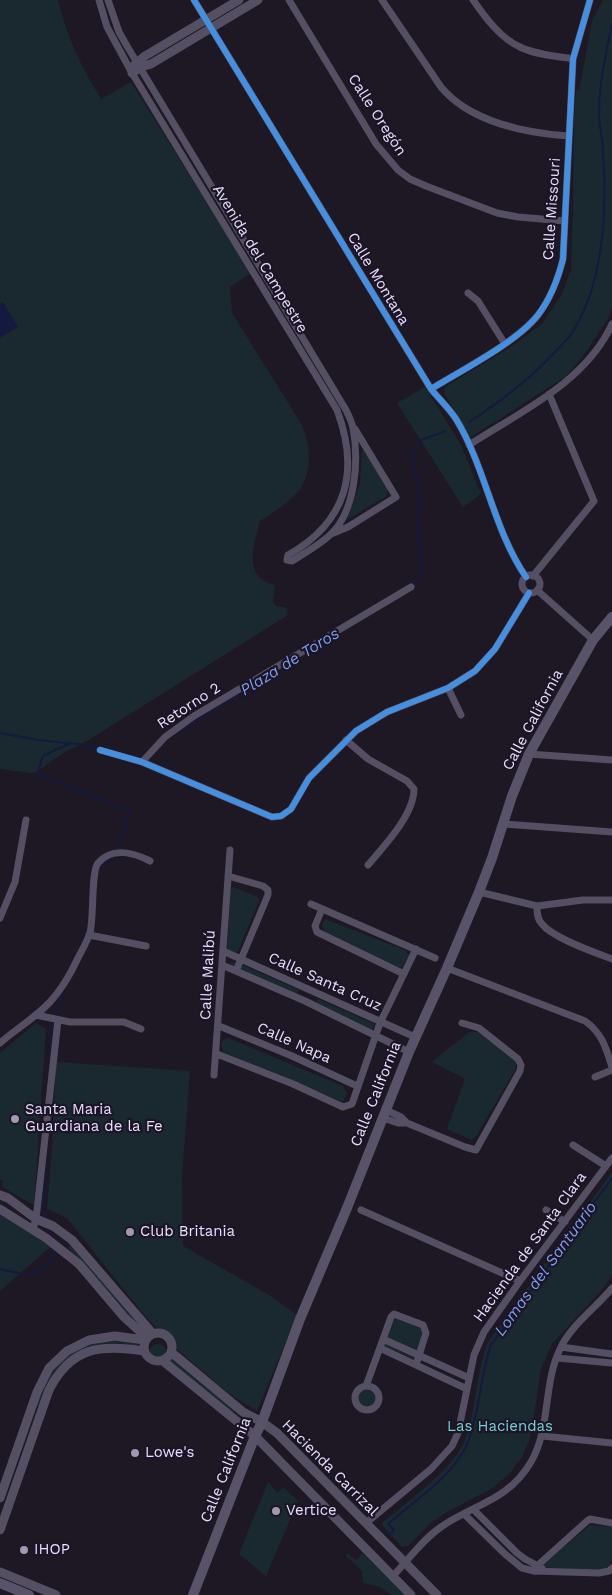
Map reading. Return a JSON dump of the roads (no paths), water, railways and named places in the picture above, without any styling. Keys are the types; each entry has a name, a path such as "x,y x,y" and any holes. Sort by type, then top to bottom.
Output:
{"main road":[{"name":"Calle California","path":"193,1595 262,1422 300,1319 408,1052 447,968 479,892 504,824 512,796 529,754 593,640 612,617"},
{"path":"4,1582 29,1595"}],"street":[{"name":"Avenida del Campestre","path":"98,0 107,27 131,71 337,410 345,430 352,471 335,513 316,536 288,555 287,560 292,561 331,534 348,527 396,497 353,426 346,410 119,32 108,0"},
{"name":"Calle Montana","path":"194,0 431,389 455,417 469,444 509,548 530,576"},
{"path":"131,71 139,65 145,56 239,0"},
{"path":"139,65 150,64 258,0"},
{"name":"Calle Oregón","path":"289,0 376,144 398,170 410,179 426,186 497,213 518,217 565,220"},
{"path":"382,0 450,99 482,116 528,131 569,136"},
{"path":"473,0 493,26 519,47 530,51 573,59"},
{"name":"Calle Missouri","path":"431,389 505,344 527,328 550,296 557,280 563,259 573,59 590,0"},
{"path":"206,196 213,191"},
{"path":"468,293 478,301 505,344"},
{"path":"276,312 284,308"},
{"path":"469,444 571,378 609,338 612,324"},
{"path":"528,593 522,587 523,582 594,500 549,394"},
{"name":"Avenida del Campestre","path":"316,536 331,534 338,525 349,503 356,448 353,426"},
{"path":"528,593 533,593 537,590 539,582 530,576"},
{"name":"Retorno 2","path":"142,762 165,737 194,716 411,587"},
{"path":"537,590 593,640"},
{"path":"100,750 142,762 276,817 291,809 309,778 346,740 372,720 387,712 448,688 466,678 484,662 495,649 528,593"},
{"path":"448,688 461,715"},
{"path":"346,740 368,759 407,781 414,789 411,803 399,826 368,866"},
{"path":"529,754 612,760"},
{"path":"0,918 14,882 26,820"},
{"path":"504,824 612,832"},
{"name":"Calle Malibú","path":"214,1075 219,1026 230,850"},
{"path":"0,1043 50,1002 60,990 74,966 89,935 92,920 94,872 98,862 110,854 122,852 135,854 150,862"},
{"name":"Calle Malibú","path":"228,876 263,886 268,890 268,895 236,971"},
{"path":"479,892 537,906 583,900 612,900"},
{"path":"311,904 435,958"},
{"path":"537,906 538,918 548,930 612,959"},
{"path":"322,909 315,926 317,932 404,974"},
{"path":"89,935 146,946"},
{"path":"217,1054 343,1107 352,1104 380,1022 416,949"},
{"name":"Calle Santa Cruz","path":"223,951 415,1037"},
{"name":"Calle Santa Cruz","path":"222,965 305,1001 408,1052"},
{"path":"447,968 585,1022 592,1027 604,1041 612,1069 596,1077"},
{"path":"305,1001 310,990"},
{"path":"36,1015 70,1022 124,1022 141,1029"},
{"path":"33,1229 36,1219 58,1020"},
{"path":"384,1114 398,1123 408,1123 476,1150 481,1144 522,1065 518,1059 479,1028 462,1023"},
{"name":"Calle Napa","path":"219,1026 292,1056 357,1086"},
{"path":"573,1145 606,1166"},
{"name":"Hacienda de Santa Clara","path":"366,1522 431,1469 452,1446 458,1433 474,1355 484,1332 612,1158"},
{"path":"0,1195 8,1198 36,1219 63,1233 72,1240 148,1337"},
{"path":"0,1209 33,1229 79,1264 124,1317 148,1337"},
{"path":"362,1210 520,1281"},
{"path":"546,1210 565,1222"},
{"path":"54,1244 63,1233"},
{"path":"393,1576 433,1533 464,1514 495,1499 510,1488 531,1461 542,1436 546,1405 561,1347 572,1331 612,1288"},
{"path":"366,1386 383,1338 394,1314 423,1325 426,1332 416,1365"},
{"path":"119,1336 125,1330 124,1317"},
{"path":"0,1498 43,1377 49,1368 67,1351 89,1340 100,1337 148,1337 162,1334 170,1339 172,1343 171,1352 163,1361 149,1359 144,1351 123,1347 108,1347 93,1349 66,1365 56,1377 41,1412 4,1508 0,1530"},
{"path":"144,1351 148,1337"},
{"path":"383,1338 469,1378"},
{"path":"561,1347 612,1354"},
{"path":"380,1348 467,1389"},
{"name":"Hacienda Carrizal","path":"171,1352 243,1412 277,1433 437,1595"},
{"path":"557,1358 612,1363"},
{"name":"Hacienda Carrizal","path":"163,1361 255,1436 411,1595"},
{"path":"30,1410 41,1412"},
{"path":"542,1436 612,1444"},
{"path":"314,1495 324,1480"},
{"path":"474,1510 517,1553 536,1568"},
{"path":"464,1514 522,1568 599,1573 612,1569"},
{"path":"536,1568 590,1519 612,1523"},
{"path":"0,1566 4,1582"},
{"path":"0,1572 4,1582"},
{"path":"4,1582 56,1595"}],"water":[{"path":"3,302 18,327 0,338 0,304"}],"waterway":[{"name":"Plaza de Toros","path":"469,422 524,381 563,343 572,333 583,313 591,292 597,269 603,222 604,174 599,103 603,69 612,24"},
{"name":"Plaza de Toros","path":"412,587 422,573 418,525 420,495 412,455 421,440 446,431"},
{"name":"Plaza de Toros","path":"178,732 270,675"},
{"name":"Plaza de Toros","path":"0,733 38,740 86,745 99,749"},
{"path":"70,743 43,756 37,774 130,811 118,849"},
{"path":"100,866 112,857"},
{"path":"81,945 88,929"},
{"path":"51,1050 53,1017 63,992"},
{"path":"44,1175 43,1207 46,1219"},
{"name":"Lomas del Santuario","path":"390,1534 394,1530 388,1524 433,1487 454,1466 462,1454 472,1430 484,1369 491,1345 612,1178"},
{"path":"47,1226 50,1236"},
{"path":"0,1269 24,1274 36,1272 48,1264 55,1256 53,1248"}],"place":[{"name":"Santa Maria Guardiana de la Fe","path":"15,1119"},
{"name":"Club Britania","path":"130,1232"},
{"name":"Lowe's","path":"135,1453"},
{"name":"Vertice","path":"276,1511"},
{"name":"IHOP","path":"24,1550"}],"park label":[{"name":"Las Haciendas","path":"500,1427"}]}
